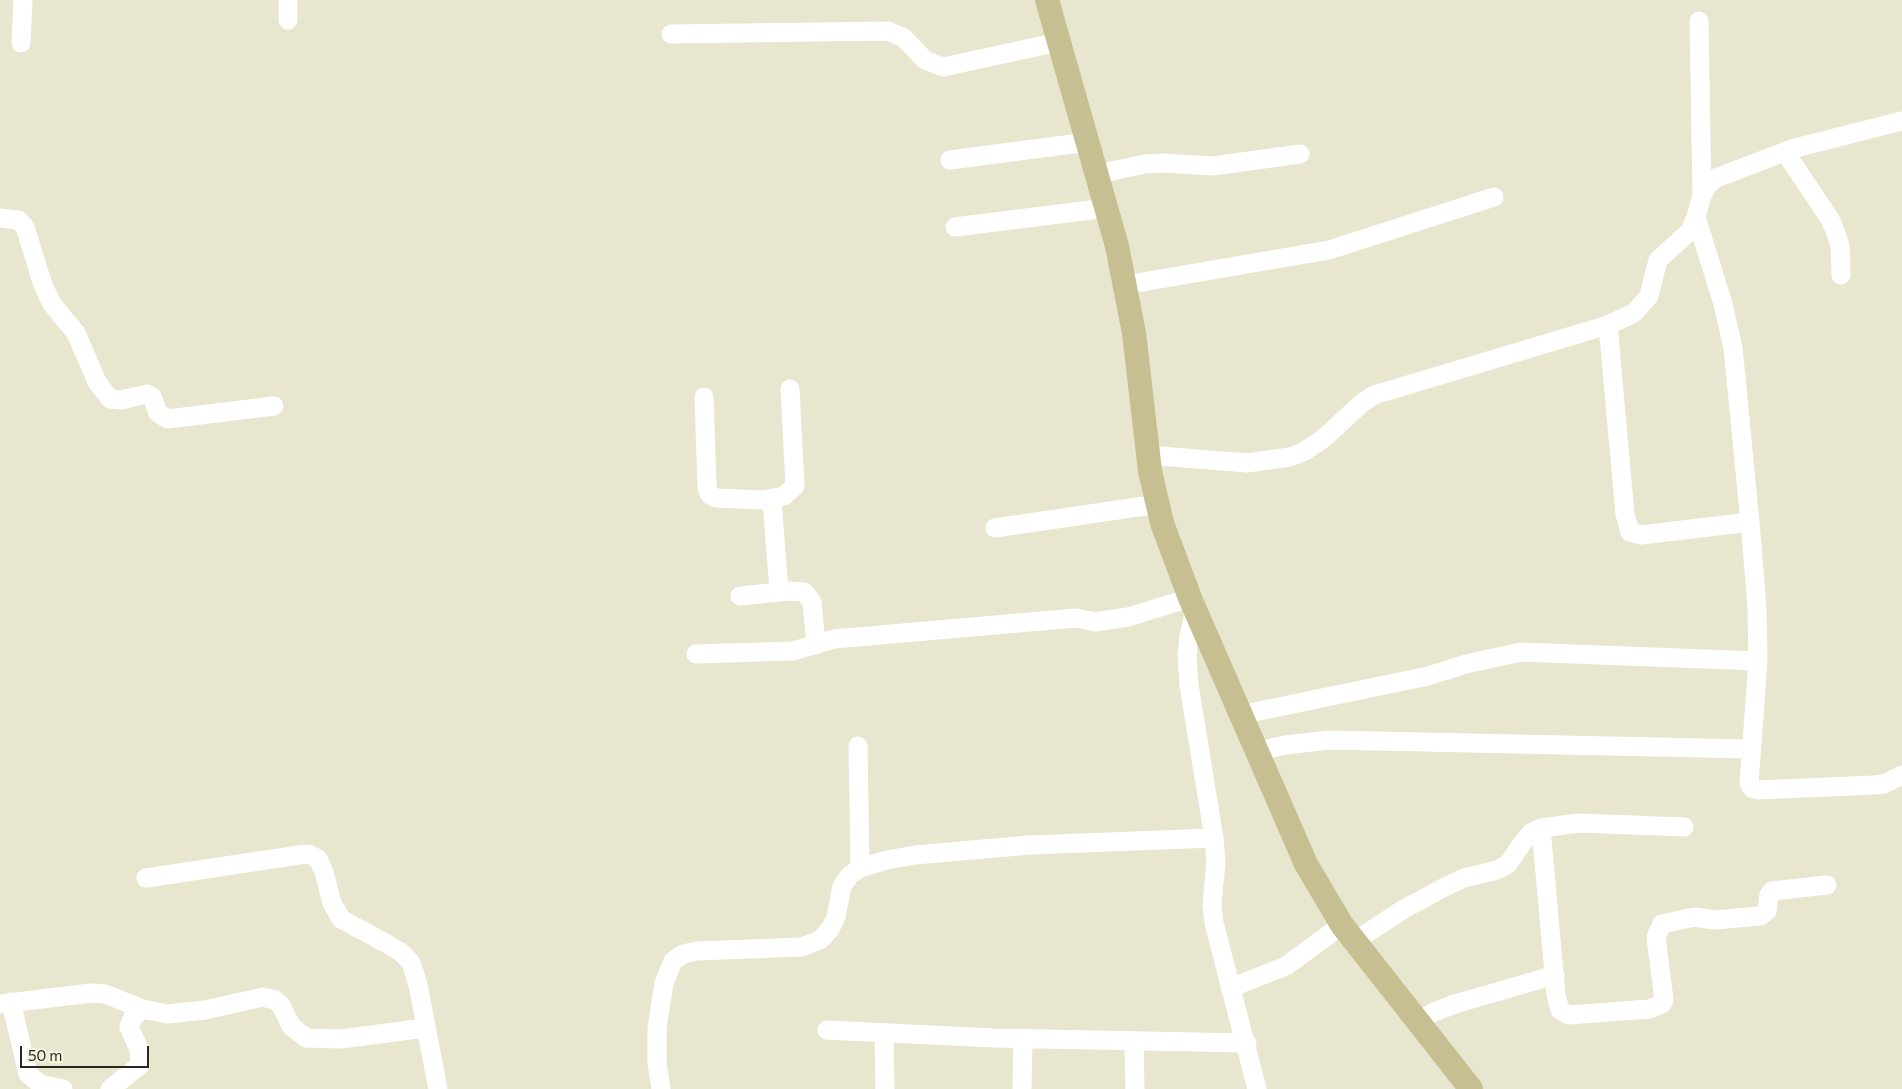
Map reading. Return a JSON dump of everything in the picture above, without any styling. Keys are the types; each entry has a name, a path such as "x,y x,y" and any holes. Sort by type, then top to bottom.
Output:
{"main road":[{"path":"1047,0 1107,208 1125,285 1134,333 1148,455 1162,523 1193,605 1255,752 1306,864 1349,933 1471,1089"}],"street":[{"path":"21,43 24,0"},
{"path":"288,0 288,20"},
{"path":"1148,455 1247,463 1290,457 1303,452 1323,439 1362,402 1374,395 1608,325 1634,313 1644,304 1649,296 1658,260 1690,231 1702,195 1699,21"},
{"path":"671,34 888,30 904,38 925,60 943,67 1059,42"},
{"path":"1702,195 1716,178 1785,152 1864,129 1902,121"},
{"path":"950,160 1088,142"},
{"path":"1785,152 1830,219 1840,246 1841,274"},
{"path":"1097,174 1154,163 1213,166 1300,154"},
{"path":"1125,285 1329,250 1494,197"},
{"path":"955,227 1107,208"},
{"path":"1696,217 1723,304 1733,348 1750,522 1757,608 1758,661 1750,748 1749,783 1752,788 1758,790 1874,786 1884,784 1902,775"},
{"path":"0,218 18,220 25,227 44,286 52,304 76,333 97,382 110,399 121,400 148,394 152,397 158,413 168,419 274,406"},
{"path":"1608,325 1624,514 1630,532 1642,535 1750,522"},
{"path":"704,397 707,488 710,495 723,499 772,499 791,492 797,480 790,389"},
{"path":"772,499 779,592"},
{"path":"995,528 1158,504"},
{"path":"740,596 798,591 810,596 814,612 816,645"},
{"path":"696,654 794,651 834,640 1076,618 1096,622 1193,605 1187,655 1189,684 1214,838 1216,862 1212,905 1214,923 1230,988 1247,1043 1257,1089"},
{"path":"1240,715 1428,676 1466,664 1521,652 1758,661"},
{"path":"1255,752 1285,745 1330,740 1750,748"},
{"path":"858,746 860,868"},
{"path":"1230,988 1286,966 1349,933 1404,909 1464,878 1497,870 1508,864 1531,833 1541,828 1579,823 1684,828"},
{"path":"1541,828 1558,1004 1564,1014 1580,1015 1658,1007 1664,1000 1656,937 1662,924 1700,916 1715,920 1760,916 1767,911 1769,895 1772,891 1827,885"},
{"path":"661,1089 657,1063 657,1028 664,983 673,961 683,954 697,951 802,947 820,940 830,929 836,917 842,886 850,875 860,868 887,860 925,854 1030,845 1214,838"},
{"path":"146,878 309,854 318,859 332,903 341,919 402,953 410,963 418,985 438,1089"},
{"path":"1418,1021 1455,1004 1555,975"},
{"path":"63,1089 40,1084 28,1074 6,1003 91,993 120,998 144,1009 167,1014 184,1013 263,997 275,1000 281,1004 291,1026 306,1038 340,1039 425,1028"},
{"path":"110,1089 140,1065 138,1049 129,1027 133,1017 144,1009"},
{"path":"827,1030 1023,1038 1247,1043"},
{"path":"884,1033 884,1089"},
{"path":"1022,1089 1023,1038"},
{"path":"1134,1041 1135,1089"}]}
